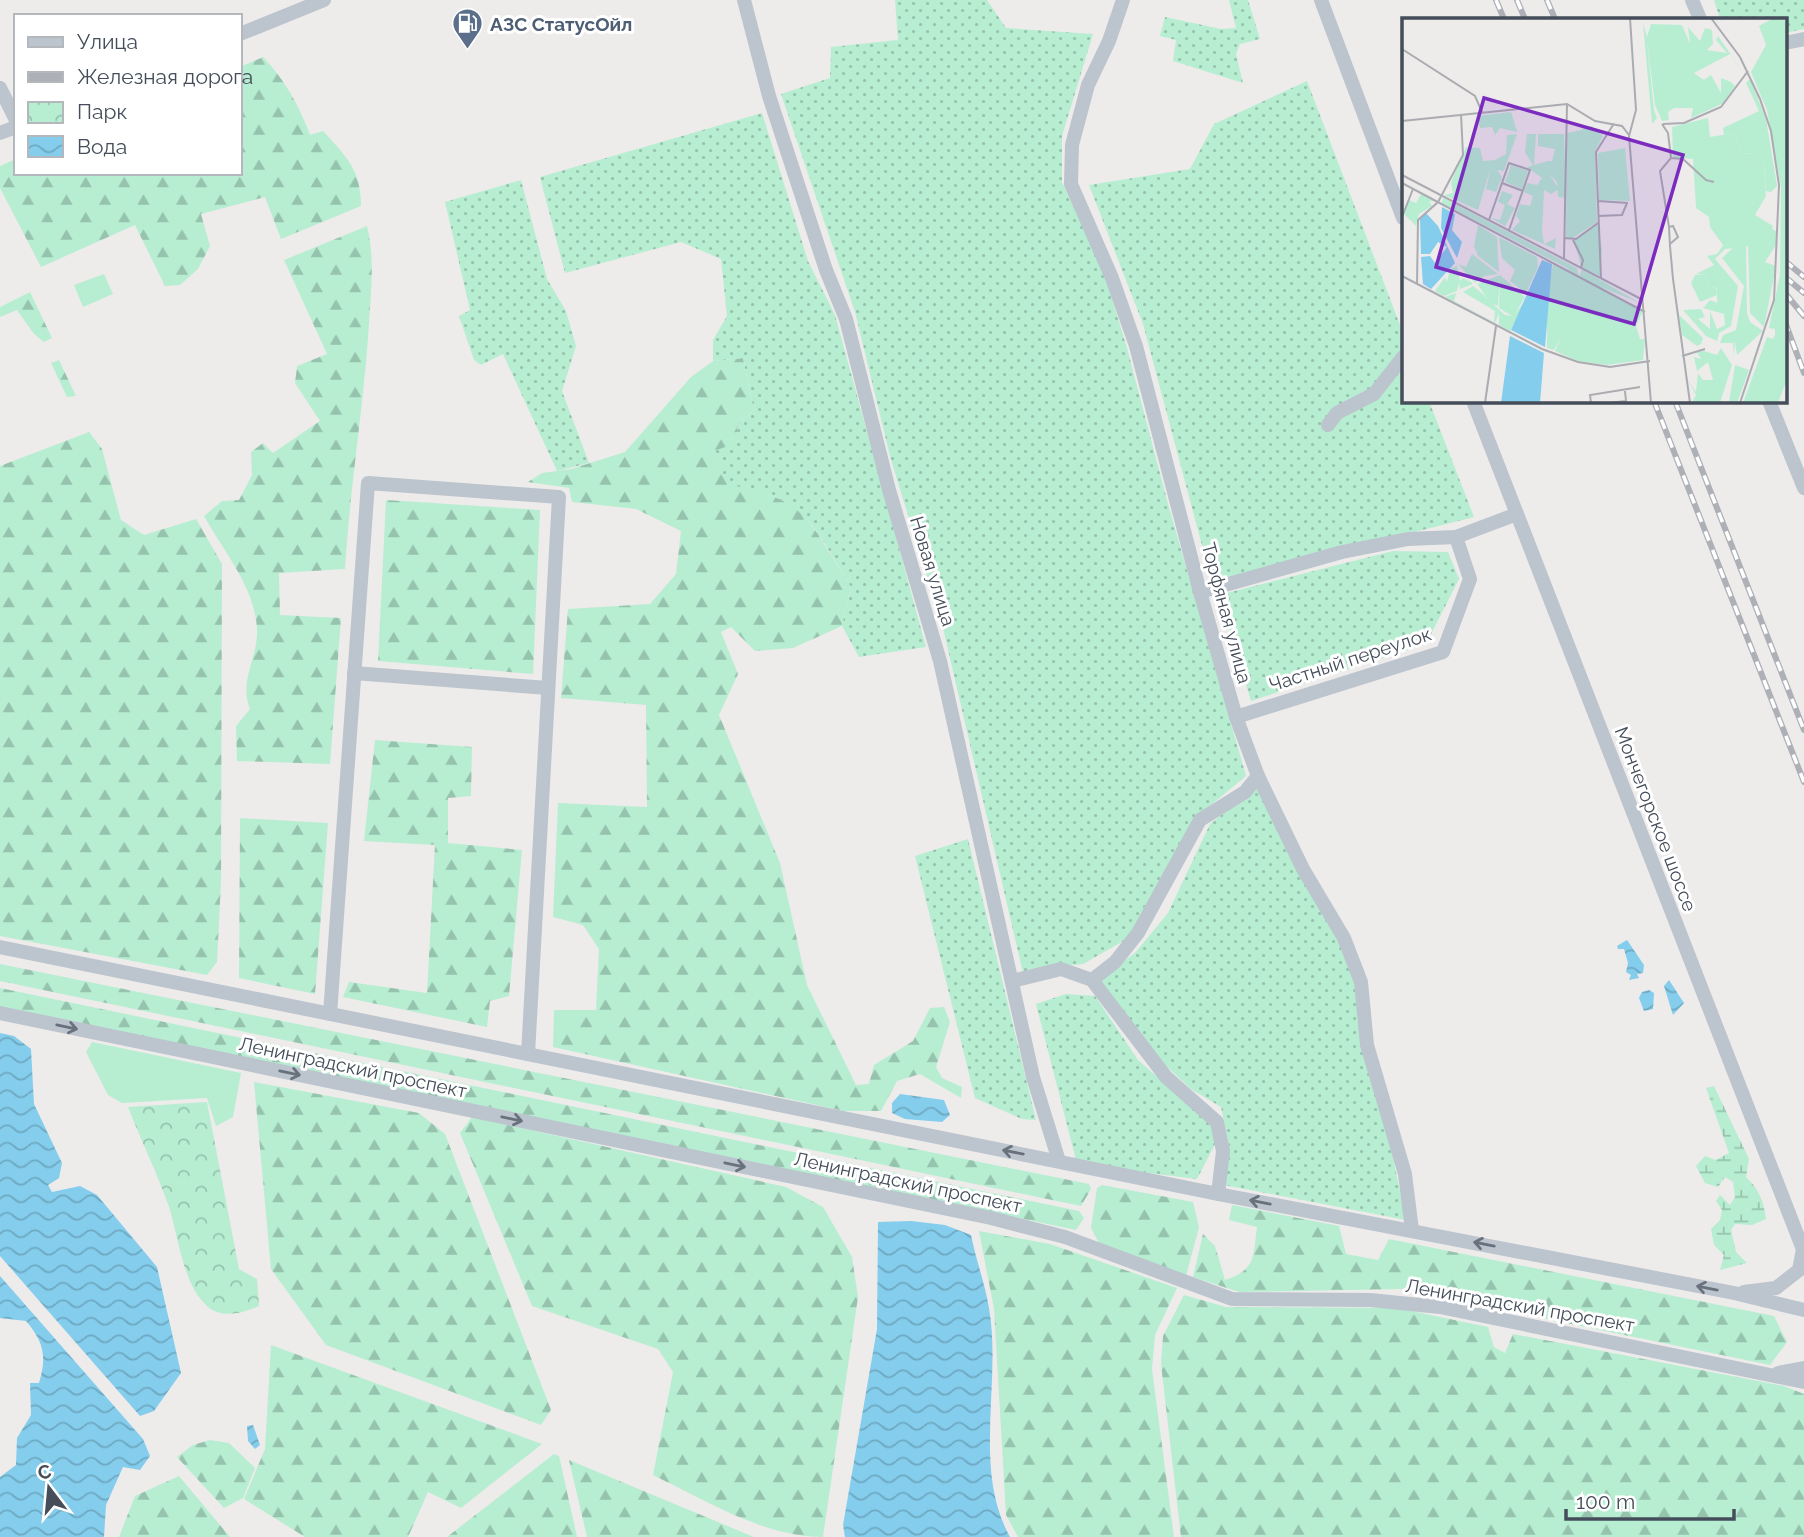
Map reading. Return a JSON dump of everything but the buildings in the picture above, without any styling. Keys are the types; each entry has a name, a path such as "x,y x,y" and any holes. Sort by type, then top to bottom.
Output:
{"street":[{"path":"242,33 324,0"},
{"name":"Новая улица","path":"744,0 769,96 826,270 846,319 889,490 940,661 1033,1077 1059,1161"},
{"name":"Торфяная улица","path":"1123,0 1109,41 1087,85 1072,145 1071,184 1112,278 1136,346 1200,592 1236,717 1258,776 1303,869 1344,938 1361,982 1367,1045 1405,1174 1412,1230"},
{"path":"1321,0 1402,215"},
{"path":"1692,0 1700,18"},
{"path":"1786,43 1804,38"},
{"path":"0,88 14,116"},
{"path":"1328,425 1338,413 1374,394 1402,358"},
{"name":"Мончегорское шоссе","path":"1473,402 1803,1251"},
{"path":"1769,402 1804,488"},
{"path":"330,1014 368,483 559,497 528,1054"},
{"path":"1200,592 1342,552 1408,539 1456,537 1517,514"},
{"name":"Частный переулок","path":"1236,717 1443,652 1470,579 1456,537"},
{"path":"354,674 548,688"},
{"path":"1092,980 1115,962 1138,933 1200,820 1245,792 1258,776"},
{"path":"0,947 1218,1194 1734,1293 1804,1310"},
{"path":"1013,981 1061,970 1092,980 1166,1077 1217,1122 1223,1151 1218,1194"},
{"name":"Ленинградский проспект","path":"0,1013 991,1218 1065,1237 1232,1298 1370,1300 1440,1307 1804,1382"},
{"path":"1734,1293 1776,1288 1799,1270 1803,1251"},
{"path":"1773,1374 1804,1368"}],"green space":[{"path":"895,0 987,0 1006,28 1093,34 1062,136 1062,182 1103,269 1246,776 1194,819 1127,939 1083,964 1029,969 1023,973 943,628 891,460 855,312 781,94 830,78 831,47 898,40"},
{"path":"1229,0 1248,0 1260,39 1240,44 1236,54 1243,83 1173,61 1176,40 1160,36 1165,17 1221,29 1236,28"},
{"path":"1714,0 1804,0 1804,29 1786,33 1786,18 1720,18"},
{"path":"263,57 291,93 310,135 323,131 351,165 358,183 361,206 281,239 265,197 201,214 210,246 198,269 180,285 165,286 135,225 41,267 0,188 0,166 14,160 14,175 242,175 242,66"},
{"path":"1307,81 1402,330 1402,402 1429,402 1474,517 1212,583 1143,324 1089,185 1190,169 1214,124"},
{"path":"762,113 808,261 835,315 926,647 859,657 842,626 851,587 816,531 791,506 774,497 728,485 713,451 735,444 738,425 754,410 743,358 713,361 713,340 727,316 721,259 681,242 565,273 540,177"},
{"path":"521,180 547,279 566,311 576,346 562,391 589,463 557,471 503,354 481,365 474,360 459,316 470,310 445,202"},
{"path":"367,226 372,262 371,299 345,569 279,573 280,615 341,618 330,764 237,761 236,726 250,709 246,690 256,644 256,618 246,587 204,516 222,501 239,500 252,475 251,452 263,443 273,453 320,421 295,383 297,366 327,354 284,260"},
{"path":"104,274 113,294 83,307 74,285"},
{"path":"30,292 52,338 44,342 34,334 17,310 0,317 0,307"},
{"path":"743,358 754,410 738,425 736,444 757,489 797,507 818,534 851,587 842,626 793,648 755,651 731,627 721,632 738,674 719,715 780,863 807,985 856,1085 869,1084 874,1065 913,1041 930,1008 944,1007 950,1022 936,1067 942,1078 962,1087 961,1098 920,1074 897,1081 881,1111 844,1111 553,1047 554,1010 596,1010 599,949 583,925 553,917 558,803 647,807 646,705 561,698 568,609 650,604 676,574 681,531 636,509 572,502 569,488 528,482 542,473 571,469 625,452 691,377 713,361"},
{"path":"59,360 76,396 67,397 51,363"},
{"path":"89,432 102,449 121,520 144,535 196,519 222,564 221,881 217,962 207,975 0,936 0,466"},
{"path":"386,500 540,510 533,674 378,661"},
{"path":"1393,551 1448,552 1459,579 1426,644 1251,701 1219,595"},
{"path":"375,740 472,747 471,796 448,798 448,843 522,850 509,996 490,1001 487,1027 343,997 349,982 427,993 435,845 364,841"},
{"path":"1259,785 1332,925 1357,985 1406,1220 1224,1185 1229,1146 1221,1107 1191,1089 1139,1041 1099,979 1135,953 1168,913 1210,824"},
{"path":"240,818 328,823 315,994 239,978"},
{"path":"968,839 1036,1120 1022,1119 975,1098 915,856"},
{"path":"0,964 1089,1184 1091,1189 1081,1206 0,981"},
{"path":"0,988 1079,1211 1084,1218 1076,1230 0,1008"},
{"path":"1066,994 1095,996 1138,1060 1214,1126 1215,1144 1197,1179 1077,1164 1036,1004"},
{"path":"92,1042 241,1073 233,1117 216,1126 207,1098 122,1103 108,1095 86,1052"},
{"path":"254,1082 419,1113 445,1134 551,1410 541,1425 326,1345 271,1269"},
{"path":"1714,1086 1749,1159 1746,1177 1760,1196 1766,1219 1752,1225 1735,1224 1731,1230 1736,1252 1747,1263 1720,1270 1724,1255 1714,1245 1711,1229 1720,1220 1722,1210 1716,1201 1720,1195 1730,1205 1735,1197 1733,1182 1725,1177 1718,1187 1705,1183 1696,1166 1705,1156 1716,1160 1729,1153 1706,1088"},
{"path":"207,1102 239,1269 257,1279 259,1306 233,1314 220,1313 208,1307 192,1286 182,1260 169,1207 128,1107"},
{"path":"472,1117 786,1187 823,1207 852,1257 858,1297 823,1537 779,1531 757,1524 653,1475 673,1372 658,1349 532,1306 460,1133"},
{"path":"1102,1185 1193,1202 1199,1227 1186,1276 1100,1245 1091,1228 1097,1188"},
{"path":"1232,1205 1339,1226 1346,1254 1378,1260 1389,1239 1774,1316 1787,1342 1770,1365 1402,1289 1239,1292 1193,1277 1203,1234 1215,1246 1225,1280 1248,1267 1255,1247 1257,1227 1229,1220"},
{"path":"979,1231 1050,1244 1177,1288 1155,1335 1152,1369 1174,1537 1018,1537 1006,1515 994,1309"},
{"path":"1184,1295 1226,1307 1397,1308 1488,1327 1494,1347 1505,1353 1513,1334 1784,1386 1804,1394 1804,1537 1181,1537 1161,1364 1163,1336"},
{"path":"271,1345 542,1444 461,1508 428,1492 408,1537 305,1537 244,1499 265,1449"},
{"path":"210,1440 229,1443 255,1468 243,1498 224,1508 177,1457 193,1445"},
{"path":"554,1454 559,1456 577,1537 447,1537"},
{"path":"569,1460 754,1537 587,1537"},
{"path":"179,1476 230,1537 119,1537 135,1496"}],"water":[{"path":"1627,940 1644,965 1643,973 1637,974 1639,978 1629,980 1631,975 1626,972 1628,963 1624,949 1618,949 1617,946"},
{"path":"1669,980 1684,1003 1673,1015 1664,986"},
{"path":"1649,990 1654,993 1653,1009 1644,1011 1639,998 1642,992"},
{"path":"0,1033 14,1036 31,1049 34,1104 62,1163 59,1178 48,1185 52,1192 80,1186 97,1195 157,1267 181,1373 154,1411 140,1416 0,1256"},
{"path":"900,1094 944,1100 950,1115 942,1122 905,1119 892,1113 892,1103"},
{"path":"911,1221 945,1225 971,1235 989,1308 992,1336 990,1454 993,1483 999,1511 1010,1537 845,1537 843,1525 877,1329 878,1222"},
{"path":"0,1276 143,1439 150,1456 140,1470 123,1467 106,1505 104,1537 0,1537 0,1477 16,1465 17,1438 31,1415 30,1383 39,1383 43,1357 37,1336 26,1321 0,1318"},
{"path":"253,1425 260,1445 255,1449 248,1441 247,1426"}],"railway":[{"path":"1496,0 1504,18"},
{"path":"1517,0 1525,18"},
{"path":"1547,0 1555,18"},
{"path":"1786,262 1804,277"},
{"path":"1786,278 1804,293"},
{"path":"1786,294 1804,316"},
{"path":"1786,325 1804,373"},
{"path":"1654,402 1804,782"},
{"path":"1675,402 1804,730"}],"place":[{"name":"АЗС СтатусОйл","path":"467,51"}]}
